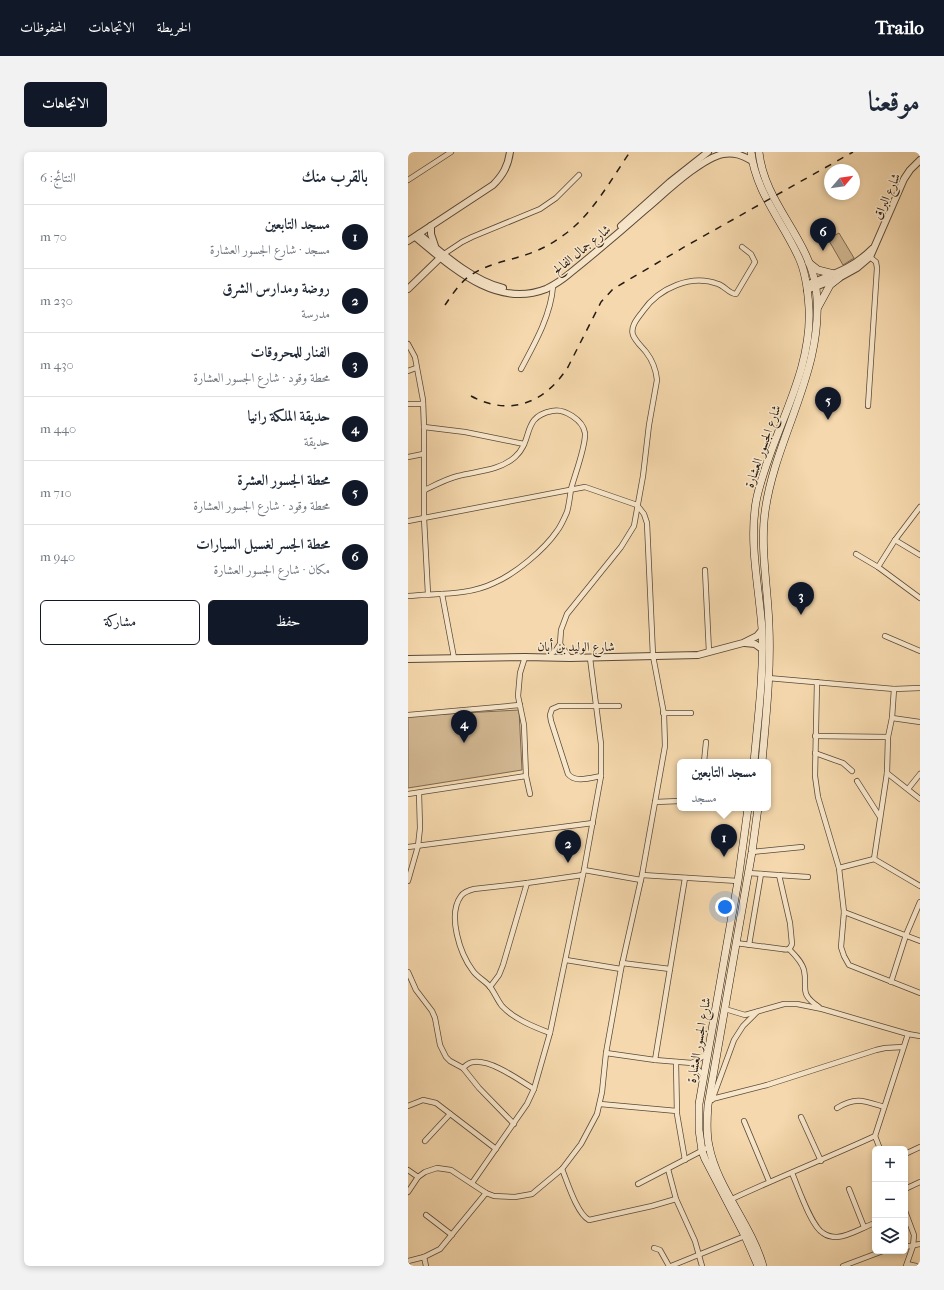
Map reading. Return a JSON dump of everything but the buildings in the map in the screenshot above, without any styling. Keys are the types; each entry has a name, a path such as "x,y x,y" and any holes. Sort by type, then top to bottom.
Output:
{"main road":[{"name":"شارع الجسور العشارة","path":"751,152 752,161 763,192 799,258 807,287 809,308 807,342 803,366 771,449 756,500 754,514 754,541 762,630 759,709 754,759"},
{"name":"شارع الجسور العشارة","path":"759,152 768,184 799,240 809,263 815,285 817,309 811,359 771,480 765,511 764,543 770,634 767,710 762,759"},
{"path":"809,263 818,270 836,276 817,309"},
{"path":"759,709 767,710"},
{"name":"شارع الجسور العشارة","path":"748,811 738,881 707,1054 699,1117 702,1151 710,1170 745,1236 758,1266"},
{"name":"شارع الجسور العشارة","path":"758,811 752,852 708,1106 709,1147 715,1165 757,1247 763,1266"}],"street":[{"path":"408,180 451,152"},
{"path":"408,241 492,185 500,178 506,168 510,152"},
{"name":"شارع جمال الفالح","path":"417,235 435,248 442,256 471,275 497,287 513,290 527,290 546,286 572,268 670,182 708,152"},
{"name":"شارع جمال الفالح","path":"417,235 467,278 488,288 496,291 512,293 525,293 544,290 553,286 569,274 681,179 707,162 723,154 732,153 740,154 752,161"},
{"name":"شارع البراق","path":"807,287 857,268 870,257 904,179 910,170 920,160"},
{"path":"408,289 442,256 462,242 540,209 556,198 579,175"},
{"path":"431,226 431,234 435,248"},
{"name":"شارع البراق","path":"836,276 861,260 876,245"},
{"path":"547,658 560,644 561,630 567,614 616,553 631,531 636,517 657,380 653,363 647,352 635,340 632,329 635,322 644,309 658,295 682,282 692,281 720,284 732,294 736,294 755,262 751,254 742,247"},
{"path":"868,406 877,268 876,262 870,257"},
{"path":"522,369 543,324 552,298 553,286"},
{"path":"408,344 415,357 423,404 425,490 424,518 428,594"},
{"path":"408,371 416,368"},
{"path":"408,404 423,404"},
{"path":"408,596 472,592 508,576 525,563 557,531 567,512 571,490 585,439 584,428 569,414 561,411 554,410 542,413 533,420 524,444 518,454 510,461 487,470 451,478 425,490"},
{"path":"424,427 465,432 524,444"},
{"path":"408,457 423,454"},
{"path":"408,521 585,488 594,489 637,505 644,514 647,523 653,656 663,713 665,746 641,877 622,963 606,1053 600,1104 589,1131 577,1150 562,1169 538,1190 528,1195 509,1197 494,1196 486,1193 451,1170 442,1168 431,1169 418,1178 408,1192"},
{"path":"878,566 895,540 920,508"},
{"path":"895,540 920,555"},
{"path":"856,554 878,566 920,598"},
{"path":"705,570 709,652"},
{"path":"442,594 454,658"},
{"name":"شارع الوليد بن أبان","path":"408,659 525,657 590,658 698,655 743,643 757,636 762,630"},
{"path":"885,636 920,651"},
{"path":"743,643 755,644 762,649"},
{"path":"560,644 570,658"},
{"path":"525,657 519,683 518,696 524,725 526,776 530,794"},
{"path":"472,1183 527,1104 534,1089 550,1034 566,960 601,776 602,756 590,658"},
{"path":"768,678 894,689 920,688 920,685"},
{"path":"817,682 815,776 818,797 839,868 844,912 841,947 844,956 850,964 920,993"},
{"path":"874,859 887,772 888,737 892,718 894,689"},
{"path":"408,715 520,705"},
{"path":"601,776 581,779 571,778 566,768 550,715 552,710 559,706 620,706"},
{"path":"663,713 691,713"},
{"path":"892,718 920,722"},
{"path":"815,736 888,737"},
{"path":"704,759 706,742"},
{"path":"815,753 843,763 852,771"},
{"path":"887,772 920,799"},
{"path":"908,789 920,774"},
{"path":"408,794 526,776"},
{"path":"857,781 865,791 880,818"},
{"path":"408,882 418,846 420,828 419,793"},
{"path":"655,802 677,801"},
{"path":"408,848 593,823"},
{"path":"752,852 802,848"},
{"path":"839,868 874,859 920,886"},
{"path":"550,1034 532,1027 508,1011 498,1000 490,987 475,974 463,954 456,932 455,917 458,901 462,895 467,891 474,889 527,883 583,873 738,881"},
{"path":"748,873 808,877"},
{"path":"749,945 761,874"},
{"path":"779,875 790,923 792,944 790,949"},
{"path":"655,1060 685,878"},
{"path":"490,987 499,975 503,965 527,883"},
{"path":"891,982 906,935 920,902"},
{"path":"844,912 920,941"},
{"path":"736,943 782,950 790,949"},
{"path":"790,949 802,966 805,978 804,990 808,998 822,1009"},
{"path":"566,960 621,969"},
{"path":"622,963 670,968"},
{"path":"408,972 416,990 432,1011 435,1018 436,1029 442,1051 450,1061 463,1068 479,1088 514,1124"},
{"path":"725,1009 745,1015 784,1004 797,1004 822,1009 908,1034 920,1036"},
{"path":"708,1106 734,1040 742,1026 759,1011"},
{"path":"879,1146 875,1136 908,1034"},
{"path":"712,1099 767,1085 876,1050 903,1047"},
{"path":"606,1053 655,1060 692,1063 707,1054"},
{"path":"463,1068 468,1063 483,1062 496,1067 534,1089"},
{"path":"676,1062 677,1111 685,1160"},
{"path":"692,1063 704,1076"},
{"path":"408,1106 418,1101 429,1100 436,1103 496,1149"},
{"path":"837,1108 856,1100 862,1100 884,1107"},
{"path":"600,1104 677,1111"},
{"path":"426,1141 450,1114"},
{"path":"801,1116 821,1161"},
{"path":"744,1121 769,1181"},
{"path":"732,1199 769,1181 821,1161 875,1136"},
{"path":"638,1184 709,1147"},
{"path":"908,1153 920,1147"},
{"path":"562,1169 577,1205 589,1220 676,1199"},
{"path":"668,1169 676,1199 695,1241 702,1266"},
{"path":"408,1170 418,1178"},
{"path":"792,1173 807,1209 818,1230 822,1233 830,1237 837,1237 872,1224"},
{"path":"908,1188 920,1182"},
{"path":"849,1189 864,1227"},
{"path":"408,1261 424,1257 440,1248 486,1193"},
{"path":"426,1215 452,1235"},
{"path":"908,1218 914,1235 913,1246 907,1265 916,1266"},
{"path":"654,1248 660,1250 670,1266 678,1265 745,1236"},
{"path":"908,1247 920,1244"},
{"path":"843,1266 875,1254"},
{"path":"424,1257 426,1266"}],"shaded area":[{"path":"839,233 854,258 843,265 828,239"},
{"path":"519,710 522,770 408,788 408,716"}],"railway":[{"path":"445,305 463,281 477,271 490,265 539,250 557,240 572,229 591,209 630,152"},
{"path":"471,396 485,402 513,406 526,403 537,398 549,390 568,367 601,302 613,289 853,152"}],"place":[{"name":"محطة الجسر لغسيل السيارات","path":"823,251"},
{"name":"محطة الجسور العشرة","path":"828,420"},
{"name":"الفنار للمحروقات","path":"801,615"},
{"name":"حديقة الملكة رانيا","path":"464,743"},
{"name":"مسجد التابعين","path":"724,857"},
{"name":"روضة ومدارس الشرق","path":"568,863"}]}
